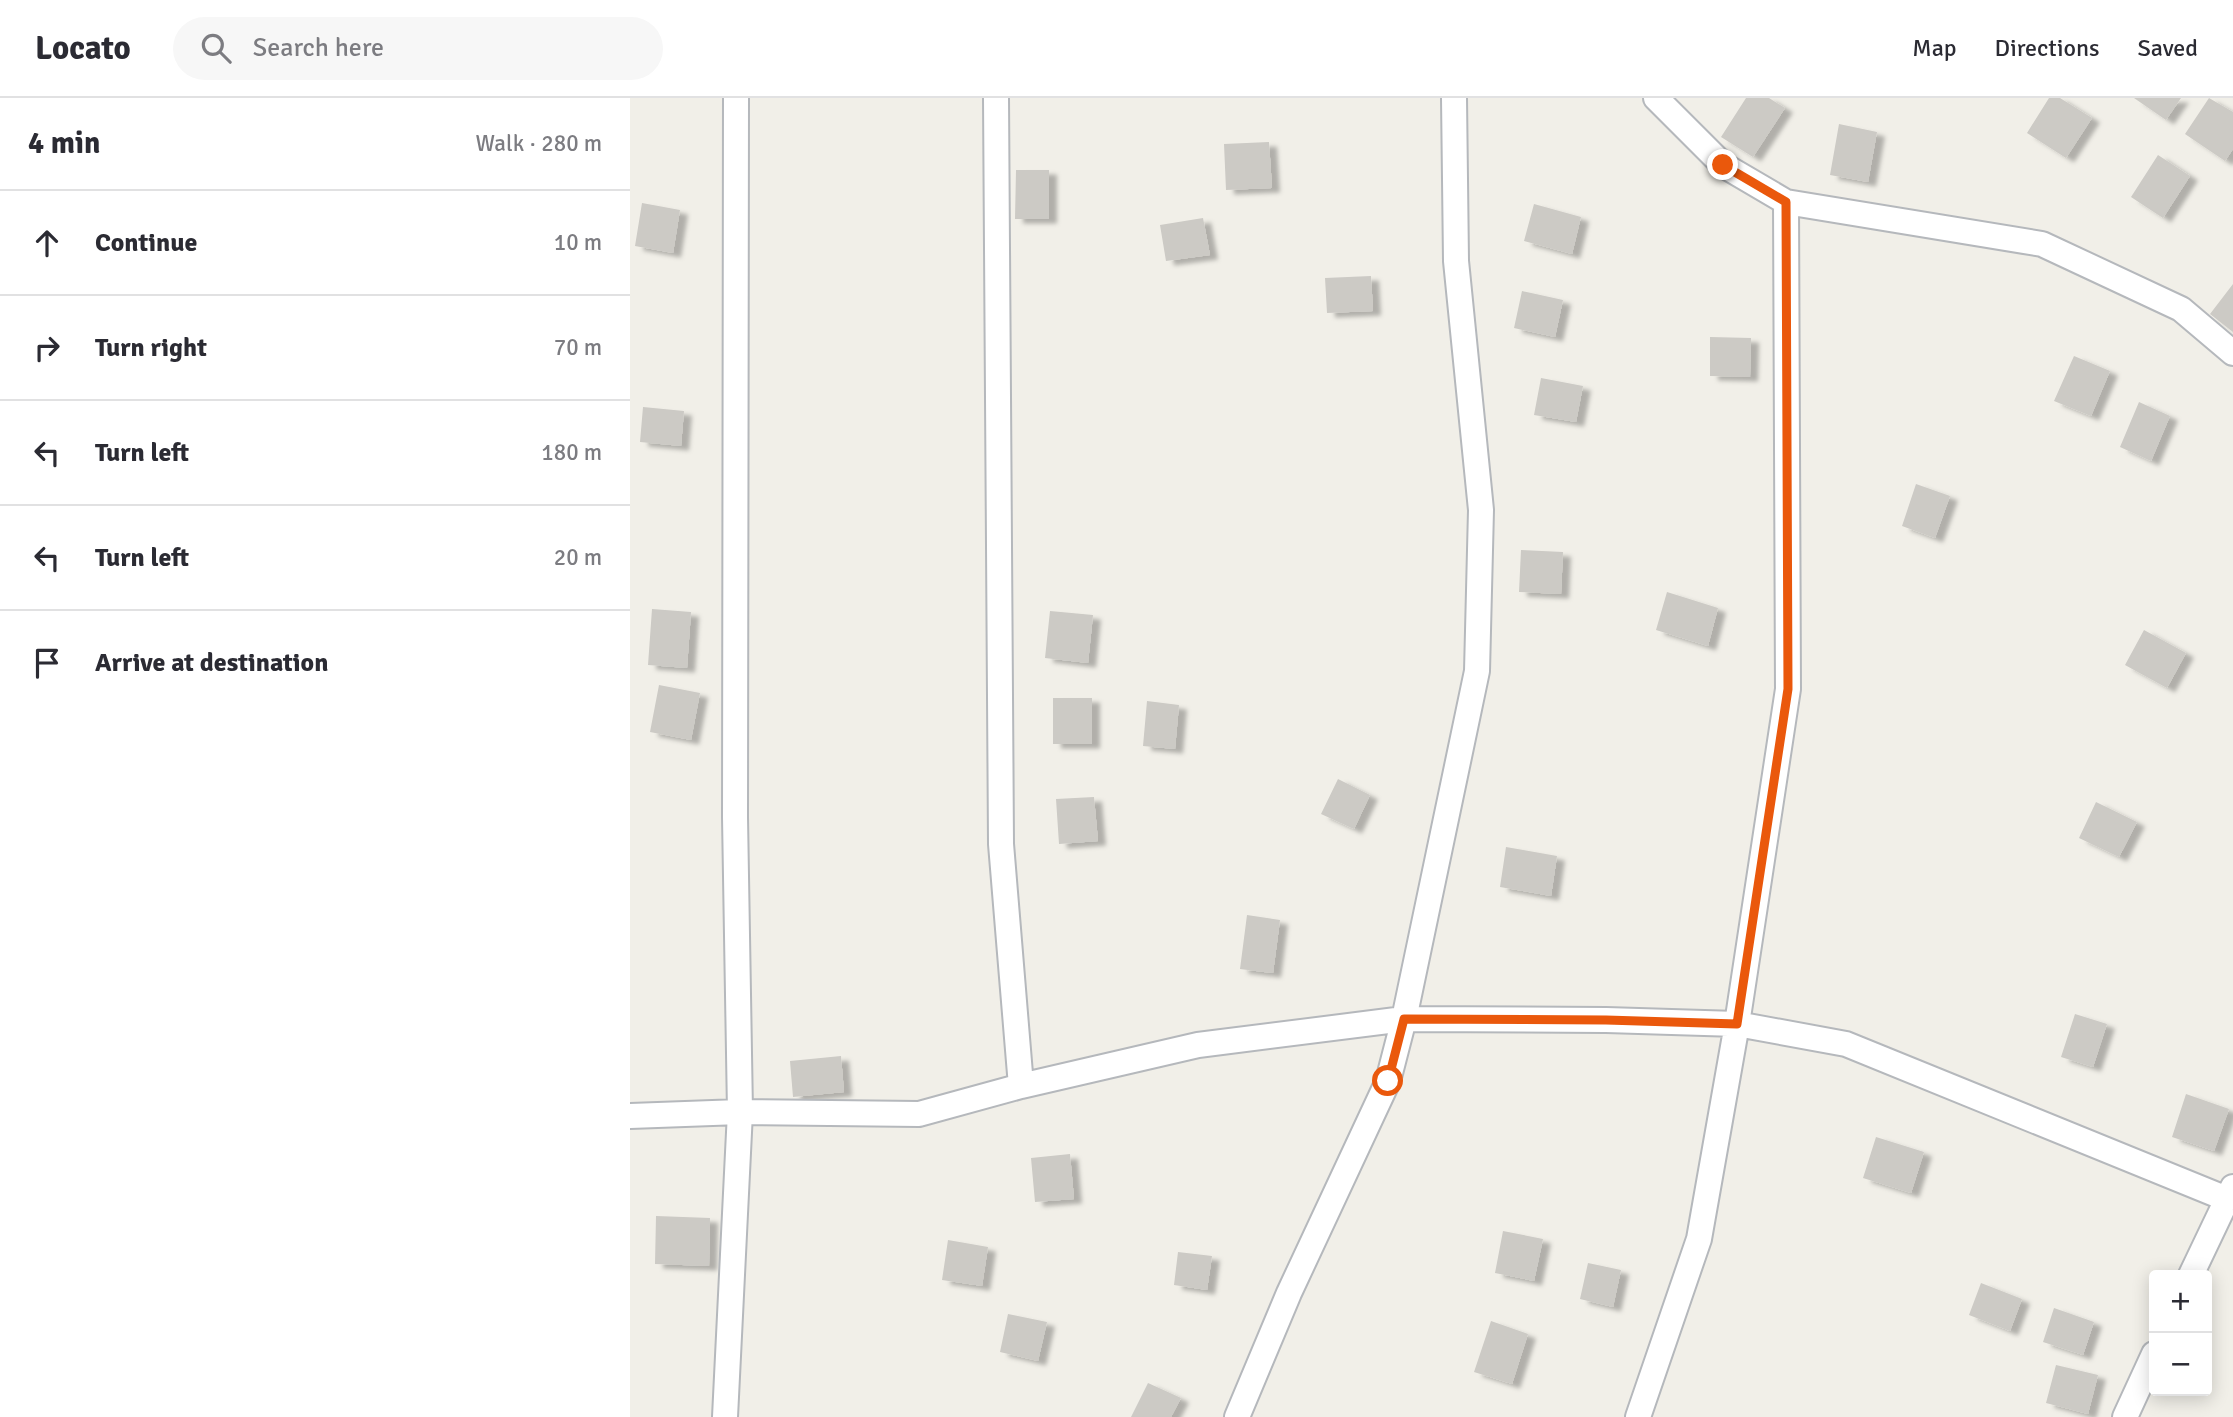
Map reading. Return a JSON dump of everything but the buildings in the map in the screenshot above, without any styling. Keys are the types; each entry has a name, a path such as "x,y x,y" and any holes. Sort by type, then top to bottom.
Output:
{"street":[{"path":"725,1417 740,1112 735,817 736,98"},
{"path":"996,98 1001,844 1021,1086"},
{"path":"1237,1417 1289,1293 1388,1081 1404,1019 1477,671 1481,510 1456,261 1454,98"},
{"path":"1656,98 1723,165 1786,202 2042,244 2180,309 2233,353"},
{"path":"1638,1417 1699,1240 1737,1024 1788,689 1786,202"},
{"path":"630,1116 740,1112 919,1114 1021,1086 1198,1045 1404,1019 1737,1024 1846,1044 2230,1192 2193,1270"},
{"path":"2124,1417 2149,1364"}],"route":[{"path":"1388,1081 1404,1019 1737,1024 1788,689 1786,202 1723,165"}]}
